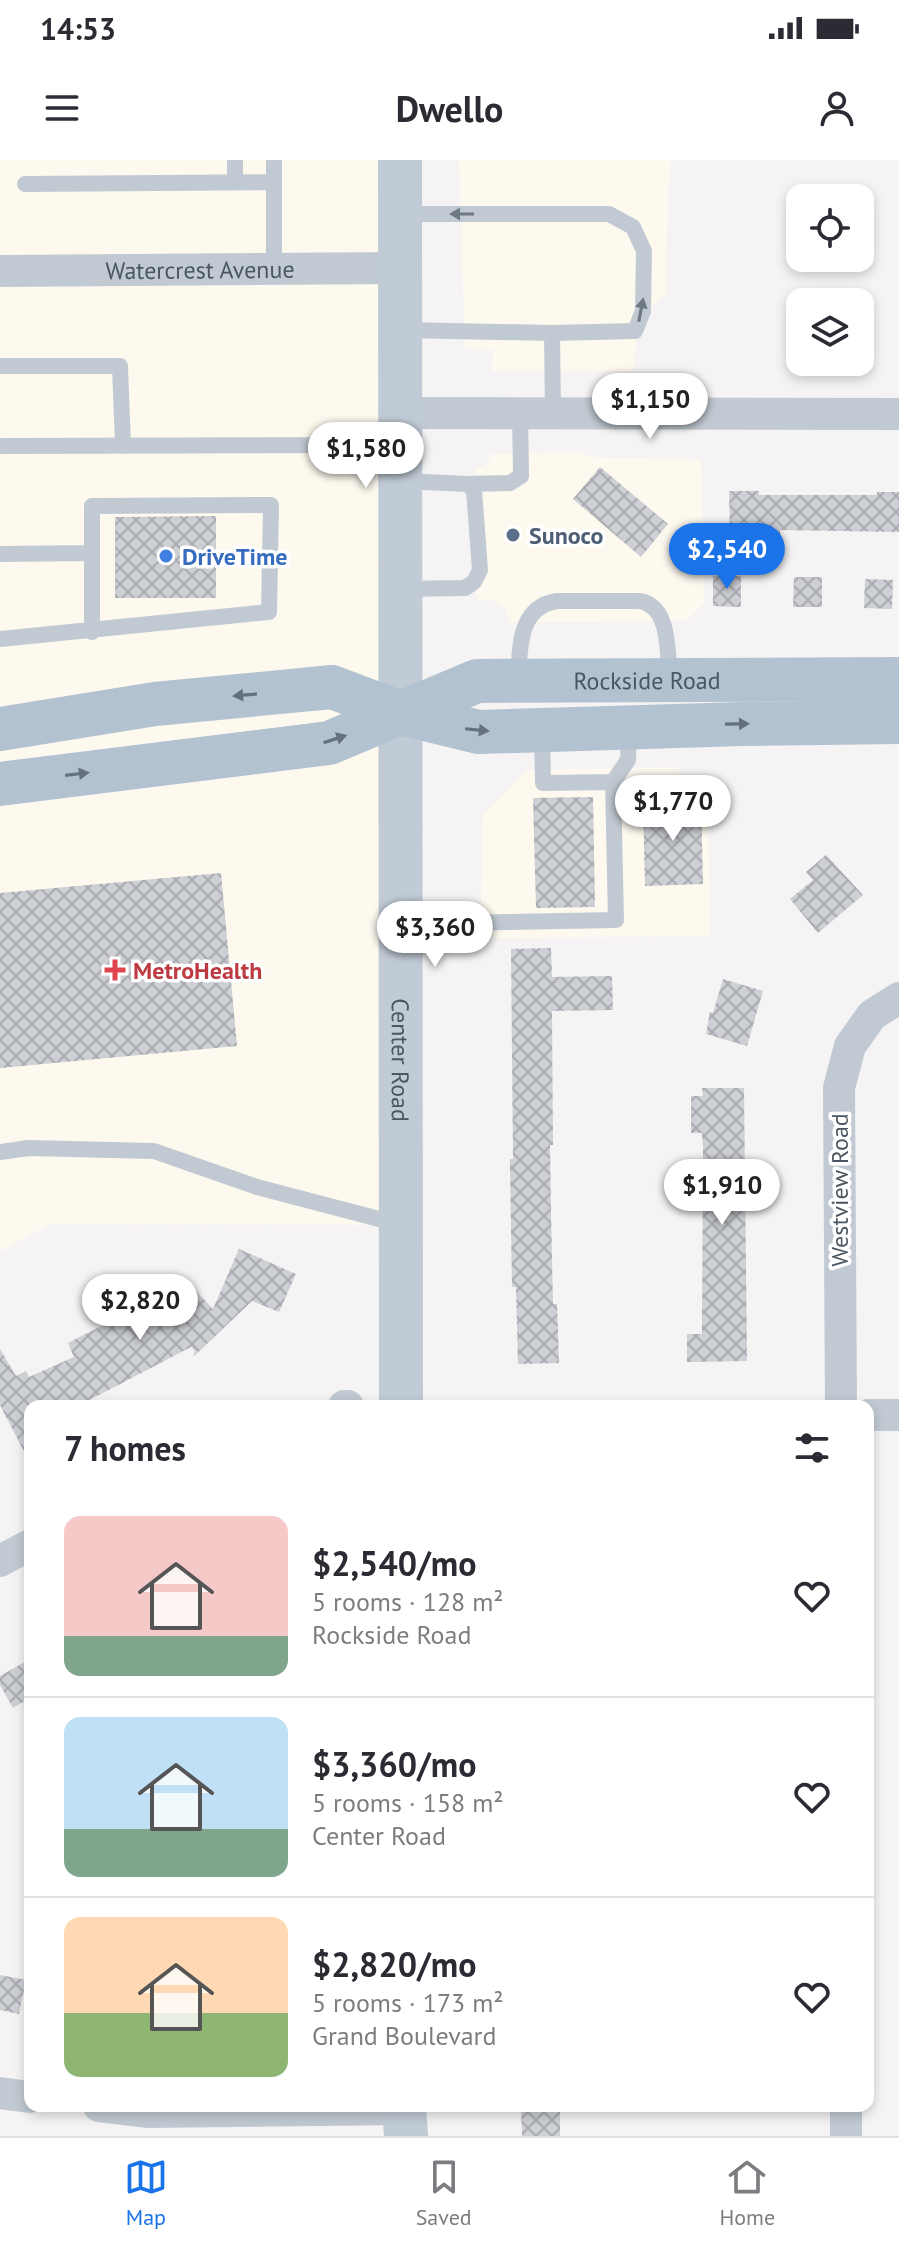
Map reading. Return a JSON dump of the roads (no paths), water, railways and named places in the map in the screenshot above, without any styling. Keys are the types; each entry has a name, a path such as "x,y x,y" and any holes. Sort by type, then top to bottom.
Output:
{"main road":[{"name":"Center Road","path":"400,160 401,1400"},
{"name":"Rockside Road","path":"0,784 329,743 477,681 899,679"},
{"name":"Rockside Road","path":"0,729 155,704 332,687 401,713 479,732 630,726 899,722"}],"street":[{"name":"Watercrest Avenue","path":"0,271 401,268"},
{"path":"400,447 520,413 899,414"},
{"name":"Westview Road","path":"841,1400 839,1088 850,1046 872,1015 899,998"},
{"path":"874,1415 899,1415"},
{"path":"0,1561 24,1548"},
{"path":"0,2093 24,2096"},
{"path":"149,2112 405,2117"},
{"path":"846,2112 846,2136"}],"lane":[{"path":"235,160 235,182"},
{"path":"274,160 274,271"},
{"path":"25,184 274,182"},
{"path":"400,330 635,331 643,311 644,251 633,227 609,214 401,214"},
{"path":"552,333 553,413"},
{"path":"0,366 120,366 123,446"},
{"path":"467,484 510,483 521,476 520,413"},
{"path":"0,446 400,447 474,490 480,570 474,582 465,588 401,589"},
{"path":"0,639 92,632 269,612 271,505 92,506 92,632"},
{"path":"0,554 92,553"},
{"path":"518,681 520,652 528,618 544,603 639,601 648,602 661,615 670,682"},
{"path":"401,924 616,920 613,782 628,760 630,726"},
{"path":"542,729 543,783 613,782"},
{"path":"0,1152 28,1148 154,1151 257,1187 400,1225"}],"place":[{"name":"Sunoco","path":"513,535"},
{"name":"DriveTime","path":"166,556"},
{"name":"MetroHealth","path":"115,970"}]}
